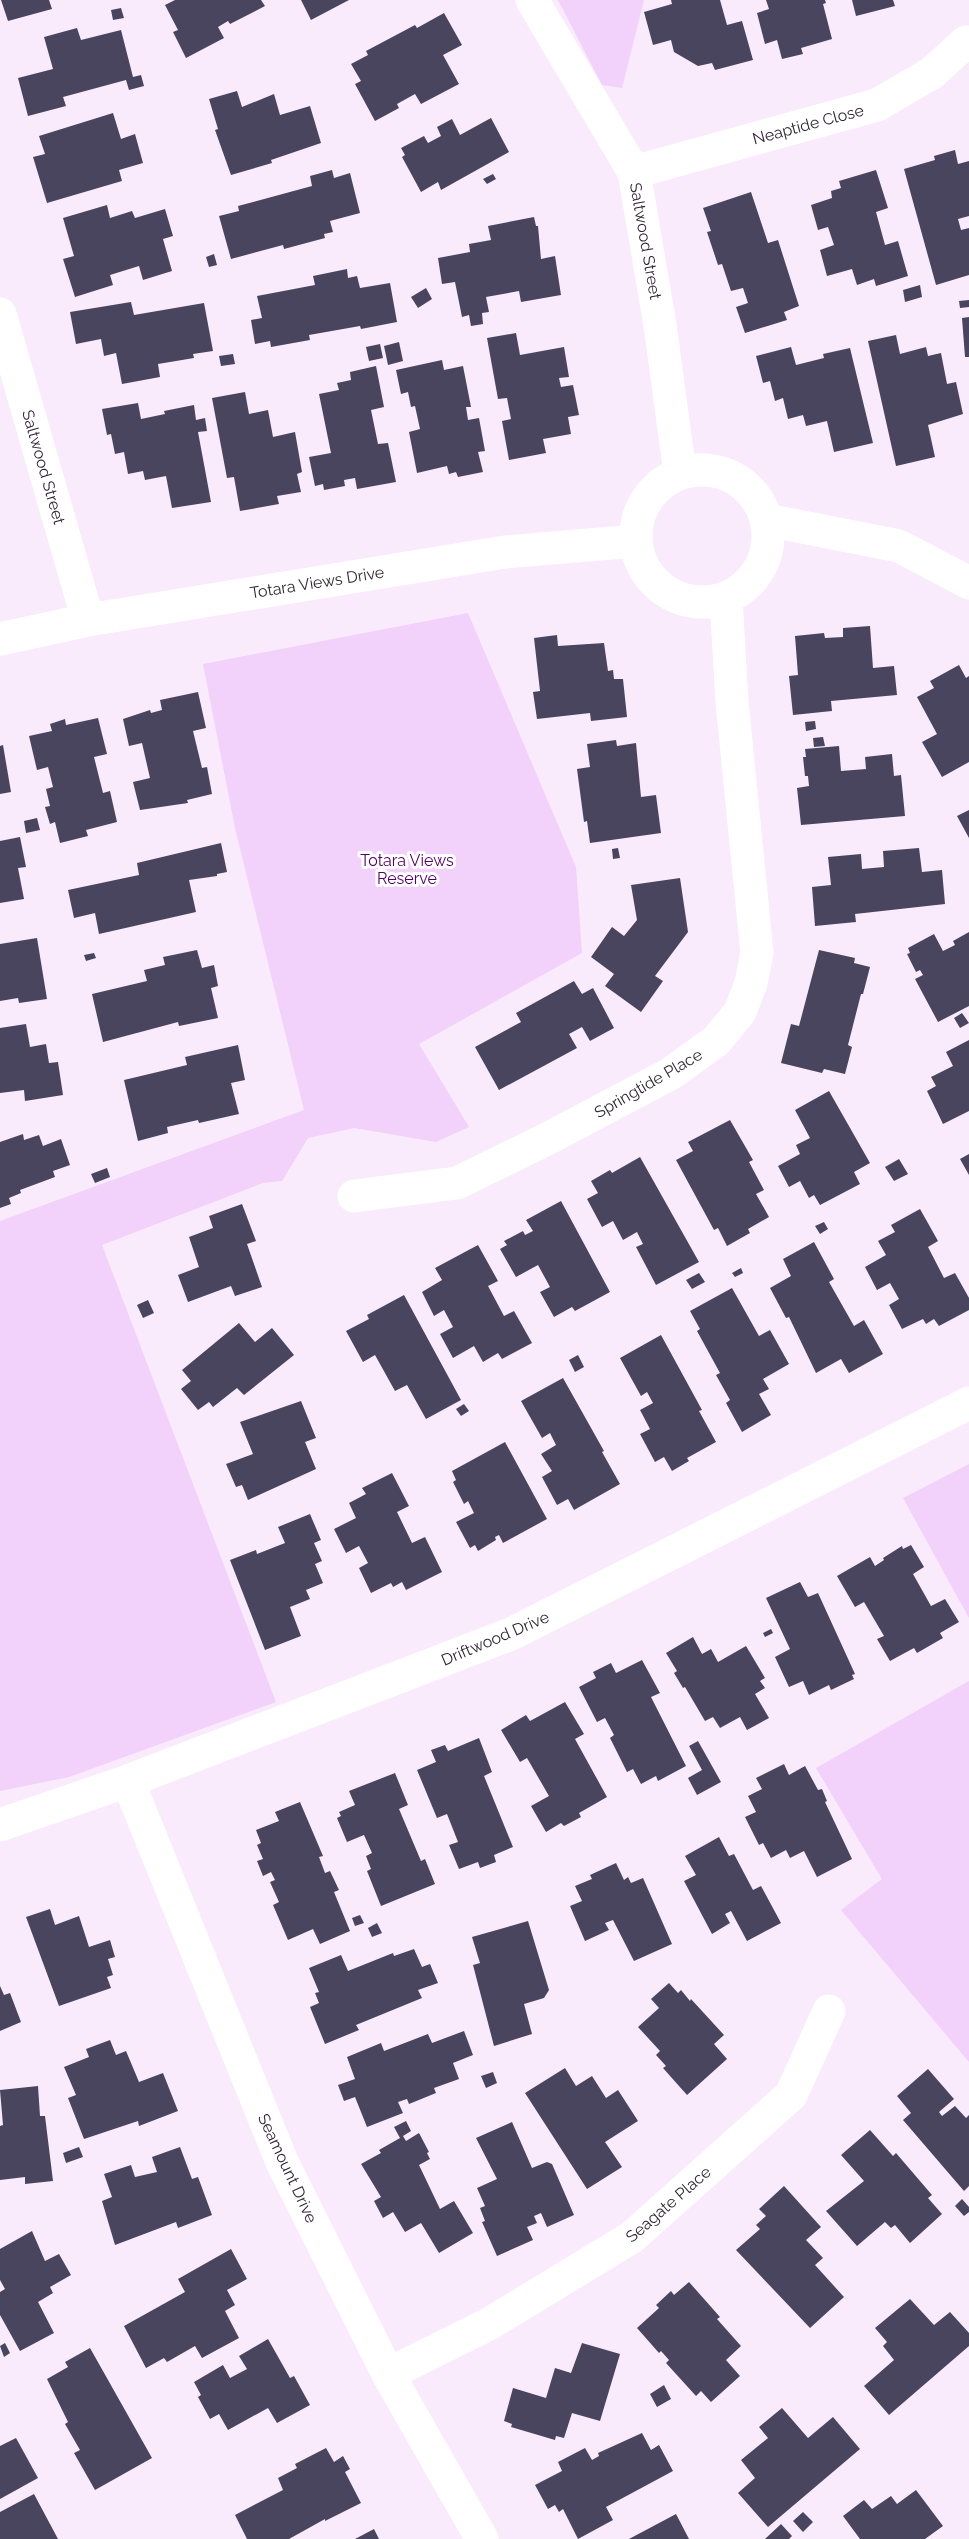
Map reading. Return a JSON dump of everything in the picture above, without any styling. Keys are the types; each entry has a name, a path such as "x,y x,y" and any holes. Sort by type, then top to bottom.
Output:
{"street":[{"name":"Saltwood Street","path":"532,0 634,172 661,332 680,473"},
{"name":"Neaptide Close","path":"634,172 877,105 932,73 966,42"},
{"name":"Saltwood Street","path":"0,314 88,621"},
{"path":"709,470 731,476 742,483 758,500 767,520 767,552 758,573 746,587 726,598 711,602 687,601 674,597 655,583 641,564 636,541 637,523 645,502 660,484 680,473 709,470"},
{"path":"767,520 899,546 969,583"},
{"name":"Totara Views Drive","path":"0,639 88,621 505,552 636,541"},
{"name":"Springtide Place","path":"354,1196 457,1183 547,1140 670,1074 716,1041 740,1012 751,983 757,952 732,702 726,598"},
{"name":"Driftwood Drive","path":"0,1825 128,1781 511,1635 969,1403"},
{"name":"Seamount Drive","path":"128,1781 282,2163 388,2374 482,2539"},
{"name":"Seagate Place","path":"388,2374 489,2324 632,2237 791,2095 829,2011"}],"green space":[{"path":"558,0 644,0 622,88 602,85"},
{"name":"Totara Views Reserve","path":"468,613 576,867 582,953 419,1044 469,1127 436,1142 354,1128 308,1138 282,1181 263,1183 102,1245 276,1702 69,1777 0,1791 0,1221 304,1110 235,828 203,664"},
{"path":"969,1464 969,1618 903,1498"},
{"path":"969,1681 969,2062 841,1910 882,1879 816,1768"}],"building":[{"path":"1,0 49,0 52,9 8,21"},
{"path":"175,0 261,0 265,6 230,24 228,21 218,27 224,38 186,58 173,32 178,30 165,5"},
{"path":"301,0 349,0 311,20"},
{"path":"671,0 720,0 727,25 742,21 753,60 715,70 712,63 698,66 674,52 671,40 653,45 644,12 672,4"},
{"path":"766,0 825,0 826,3 823,4 832,39 801,48 803,54 782,59 777,40 765,44 757,13 769,9"},
{"path":"852,0 893,0 895,6 856,16"},
{"path":"121,8 124,18 113,20 111,10"},
{"path":"444,13 462,45 443,55 459,84 421,104 415,94 397,104 399,108 375,121 355,84 361,81 351,64 368,55 366,51 415,25 417,28"},
{"path":"77,28 81,40 121,30 133,77 141,75 144,86 129,90 126,80 63,97 66,106 28,116 18,78 53,69 44,37"},
{"path":"237,91 242,107 274,94 280,115 310,106 321,143 271,160 272,163 231,175 215,130 218,129 209,99"},
{"path":"113,113 121,139 135,134 143,163 119,170 122,181 47,203 33,157 45,154 39,136"},
{"path":"491,118 509,152 441,190 438,182 421,192 402,157 405,155 401,148 424,136 428,143 441,136 437,127 452,119 460,135"},
{"path":"955,150 958,164 969,161 969,216 958,219 961,230 969,228 969,275 936,285 904,169 935,160 934,156"},
{"path":"332,170 334,178 350,173 360,213 330,221 333,232 324,234 325,238 284,249 283,245 231,259 219,216 239,211 238,206 312,186 310,176"},
{"path":"876,170 888,208 876,212 885,245 898,241 908,276 876,286 874,279 857,285 852,269 827,276 820,250 834,245 828,227 818,230 811,205 832,198 831,191 841,188 839,181"},
{"path":"493,174 496,179 487,184 483,179"},
{"path":"751,192 768,243 778,240 799,306 784,312 787,320 745,333 736,307 748,303 743,288 731,291 722,264 718,265 707,232 711,231 703,208"},
{"path":"107,205 110,218 132,211 135,218 165,209 173,236 163,239 172,271 143,280 139,266 110,275 113,285 75,297 63,259 74,256 63,218"},
{"path":"534,217 536,226 538,226 541,259 555,256 561,295 521,302 519,291 486,297 489,312 482,313 483,324 471,326 469,315 462,317 455,282 442,284 438,258 470,252 469,244 491,240 488,226"},
{"path":"214,254 217,265 209,267 206,257"},
{"path":"347,269 348,278 357,276 360,288 390,283 397,322 309,335 310,340 271,347 270,341 255,344 251,320 262,318 257,296 315,285 313,276"},
{"path":"920,285 922,297 905,302 903,290"},
{"path":"426,288 432,299 418,308 411,297"},
{"path":"969,300 969,307 960,308 959,301"},
{"path":"131,302 134,315 204,303 213,351 193,354 194,358 158,364 160,377 122,384 116,353 104,356 101,339 76,344 70,312"},
{"path":"969,317 969,357 965,357 962,318"},
{"path":"516,333 520,355 564,347 569,377 559,378 561,387 573,385 579,415 568,417 571,434 543,439 546,453 509,460 502,421 511,419 507,398 498,399 487,338"},
{"path":"896,335 900,354 926,347 928,356 941,353 947,384 956,382 963,414 928,425 935,457 896,466 868,341"},
{"path":"399,342 403,361 388,365 384,346"},
{"path":"380,344 383,358 369,361 366,347"},
{"path":"791,347 796,365 824,358 823,354 850,348 873,443 834,452 827,421 806,426 803,415 788,419 783,398 775,401 770,381 763,383 756,356"},
{"path":"233,354 235,364 221,366 219,356"},
{"path":"442,360 444,370 463,366 471,407 466,407 468,420 479,418 485,451 478,452 483,472 458,477 456,472 449,474 447,466 417,473 409,432 420,429 415,406 411,407 408,392 401,394 396,370"},
{"path":"376,366 384,407 371,410 378,444 388,443 396,482 357,489 355,478 344,480 345,486 324,490 323,484 315,486 309,457 331,453 319,394 339,390 337,383 351,380 350,372"},
{"path":"245,392 249,414 268,410 273,437 295,432 302,472 297,474 301,492 277,496 279,504 240,511 234,477 227,478 212,398"},
{"path":"138,403 141,419 165,414 164,411 194,405 196,420 205,418 207,431 198,432 211,502 172,508 166,476 145,480 143,471 128,474 124,452 115,454 111,434 107,435 102,409"},
{"path":"870,626 873,668 894,666 897,695 831,701 832,711 793,715 789,676 798,675 795,636 824,633 825,638 843,637 843,628"},
{"path":"557,635 558,646 604,643 608,671 613,670 614,679 623,679 627,717 591,721 590,713 537,719 533,692 540,691 534,638"},
{"path":"959,665 966,678 969,676 969,762 942,777 922,742 937,734 917,697 934,688 930,681"},
{"path":"198,692 206,728 193,731 202,768 207,767 212,794 187,800 188,803 140,810 133,782 150,778 142,743 129,746 123,719 150,710 151,713 162,710 160,700"},
{"path":"98,718 107,754 94,757 103,793 110,791 117,822 86,830 88,836 60,843 55,822 50,824 45,807 50,806 46,789 53,787 48,767 37,770 29,736 52,731 50,724 65,719 66,725"},
{"path":"815,721 816,729 806,731 805,722"},
{"path":"823,737 825,746 814,747 813,738"},
{"path":"616,740 617,746 636,743 641,797 656,795 661,833 590,843 587,821 584,822 577,769 590,767 587,744"},
{"path":"3,745 11,792 0,794 0,746"},
{"path":"839,746 841,771 866,769 865,757 892,754 894,776 901,775 905,816 801,825 797,788 809,786 808,776 805,776 803,757 806,757 805,749"},
{"path":"969,810 969,838 957,816"},
{"path":"37,818 40,830 26,833 24,821"},
{"path":"20,837 26,867 18,868 24,899 0,903 0,841"},
{"path":"221,843 227,872 217,874 217,876 189,880 196,912 99,934 95,913 74,918 68,890 139,875 137,863"},
{"path":"618,848 620,858 613,859 612,849"},
{"path":"919,848 922,872 942,870 945,904 855,914 856,922 815,926 812,887 831,885 828,857 861,854 862,869 884,867 883,851"},
{"path":"680,878 688,932 655,976 663,981 641,1012 605,986 614,974 591,957 612,927 624,936 637,920 631,885"},
{"path":"969,932 969,1006 938,1022 915,979 923,975 920,970 916,972 907,954 910,953 908,948 934,934 943,951 955,945 953,941"},
{"path":"37,938 47,999 19,1003 18,998 0,1001 0,944"},
{"path":"197,950 202,968 214,965 218,986 211,988 218,1018 179,1026 178,1022 103,1042 92,994 147,981 144,970 165,965 163,957"},
{"path":"819,950 855,958 854,963 870,967 848,1045 852,1047 845,1074 824,1069 822,1073 781,1063 791,1024 799,1026"},
{"path":"94,953 96,958 86,961 84,955"},
{"path":"574,981 582,994 593,988 614,1028 590,1041 582,1027 569,1034 577,1048 499,1090 475,1047 521,1022 516,1013"},
{"path":"962,1013 969,1023 960,1028 954,1018"},
{"path":"26,1024 30,1047 46,1044 49,1063 58,1062 63,1095 25,1101 24,1090 0,1093 0,1028"},
{"path":"969,1040 969,1111 943,1124 927,1091 936,1086 931,1077 953,1066 946,1052"},
{"path":"238,1045 245,1080 231,1083 239,1114 167,1127 168,1133 138,1141 124,1080 187,1065 185,1057"},
{"path":"829,1091 870,1163 854,1172 860,1184 820,1205 814,1195 809,1198 800,1181 789,1187 778,1166 800,1154 796,1145 810,1138 795,1110"},
{"path":"730,1120 753,1160 749,1162 764,1190 756,1194 769,1217 748,1229 750,1233 727,1246 718,1228 714,1230 676,1160 693,1151 688,1142"},
{"path":"23,1134 24,1140 39,1135 43,1146 61,1139 70,1165 53,1171 55,1177 20,1190 21,1193 9,1198 11,1204 0,1208 0,1142"},
{"path":"969,1154 969,1175 960,1159"},
{"path":"640,1157 699,1262 656,1285 636,1247 643,1244 637,1232 623,1240 613,1221 602,1227 587,1199 598,1193 591,1181 610,1170 612,1173"},
{"path":"899,1159 908,1174 894,1181 885,1167"},
{"path":"107,1168 110,1177 95,1183 91,1174"},
{"path":"561,1201 610,1292 575,1311 572,1307 554,1317 540,1292 550,1287 538,1265 516,1277 500,1249 507,1245 504,1241 523,1231 525,1235 533,1231 526,1220"},
{"path":"242,1204 256,1241 247,1244 262,1287 235,1296 231,1286 188,1302 178,1275 199,1267 189,1237 213,1228 209,1216"},
{"path":"920,1209 938,1241 928,1247 944,1278 955,1273 969,1298 969,1310 939,1326 934,1319 926,1324 923,1319 902,1329 889,1305 899,1299 890,1283 877,1290 865,1267 886,1255 878,1241 895,1232 891,1225"},
{"path":"824,1222 828,1229 820,1234 815,1226"},
{"path":"814,1242 834,1279 829,1282 854,1326 864,1320 883,1354 849,1373 841,1359 816,1373 789,1317 786,1318 770,1288 791,1276 783,1259"},
{"path":"478,1245 498,1281 488,1286 504,1316 514,1311 532,1343 502,1359 498,1353 483,1362 474,1346 453,1358 440,1334 453,1327 444,1310 434,1316 422,1292 442,1280 435,1268"},
{"path":"741,1268 743,1273 735,1277 732,1273"},
{"path":"699,1273 705,1282 692,1289 686,1280"},
{"path":"732,1288 759,1336 770,1330 789,1364 763,1379 769,1389 759,1394 771,1415 742,1432 726,1403 730,1400 716,1375 720,1373 697,1331 700,1329 690,1311"},
{"path":"404,1295 461,1400 426,1419 407,1385 395,1391 375,1355 363,1362 346,1331 369,1319 367,1315"},
{"path":"148,1300 154,1313 143,1318 137,1305"},
{"path":"239,1323 255,1342 272,1328 294,1355 244,1395 237,1388 213,1407 209,1402 198,1410 181,1389 191,1381 182,1370"},
{"path":"661,1335 702,1410 699,1411 716,1442 687,1458 689,1461 672,1471 664,1457 655,1462 640,1434 650,1429 640,1410 653,1403 647,1392 641,1396 620,1358"},
{"path":"578,1355 584,1367 575,1372 569,1360"},
{"path":"563,1378 620,1484 574,1510 568,1499 557,1505 542,1477 552,1471 541,1454 556,1445 550,1433 542,1438 521,1401"},
{"path":"301,1401 316,1438 305,1442 316,1469 248,1500 242,1485 236,1487 226,1464 253,1454 240,1422"},
{"path":"464,1404 469,1411 461,1416 456,1409"},
{"path":"505,1442 547,1519 503,1543 499,1535 495,1537 496,1540 478,1551 475,1545 470,1548 456,1522 474,1513 468,1501 464,1504 453,1482 456,1480 452,1471"},
{"path":"392,1473 409,1506 397,1512 412,1543 425,1537 442,1572 406,1590 402,1582 393,1587 391,1583 371,1593 359,1568 368,1563 359,1546 346,1553 334,1529 356,1518 349,1503 366,1494 362,1488"},
{"path":"310,1514 321,1540 314,1543 322,1561 315,1564 323,1583 306,1590 310,1599 290,1607 301,1636 265,1650 230,1560 256,1550 257,1554 285,1543 278,1527"},
{"path":"911,1545 924,1567 913,1574 931,1606 945,1599 959,1622 940,1633 943,1638 917,1653 914,1648 890,1661 877,1639 884,1636 864,1602 855,1607 837,1576 870,1557 875,1566 902,1546 903,1549"},
{"path":"800,1582 808,1597 818,1593 855,1674 852,1675 854,1679 831,1690 829,1685 809,1695 803,1681 789,1687 775,1657 790,1649 766,1598"},
{"path":"771,1629 773,1633 765,1637 763,1633"},
{"path":"693,1637 702,1654 711,1649 718,1662 746,1646 765,1678 760,1681 765,1688 755,1694 769,1718 747,1730 740,1717 720,1728 713,1717 705,1721 674,1673 677,1671 666,1653"},
{"path":"642,1660 660,1693 651,1697 686,1766 658,1781 656,1776 641,1784 633,1769 627,1772 610,1738 614,1735 605,1718 597,1722 579,1687 596,1678 593,1672 611,1663 616,1673"},
{"path":"565,1702 584,1734 575,1739 607,1797 579,1813 581,1817 564,1826 561,1823 546,1832 531,1806 549,1796 527,1758 520,1762 501,1730 526,1715 530,1721"},
{"path":"479,1738 492,1772 484,1776 513,1847 494,1855 496,1862 480,1868 478,1862 459,1869 449,1845 458,1842 447,1814 437,1818 417,1770 436,1762 431,1750 445,1745 448,1751"},
{"path":"698,1741 721,1782 697,1795 688,1778 702,1770 689,1746"},
{"path":"784,1764 789,1775 805,1766 818,1790 822,1789 827,1801 825,1802 852,1859 817,1877 804,1851 790,1858 786,1850 771,1858 763,1843 759,1845 745,1817 756,1812 748,1796 762,1789 756,1778"},
{"path":"395,1773 408,1805 399,1809 421,1861 425,1859 435,1884 381,1906 367,1871 371,1869 366,1856 372,1853 364,1835 347,1842 337,1818 341,1816 339,1812 355,1805 349,1791"},
{"path":"300,1802 323,1856 319,1857 325,1873 330,1871 339,1890 334,1892 350,1931 320,1944 313,1929 288,1940 273,1905 279,1902 270,1882 275,1880 271,1872 263,1876 257,1861 263,1859 257,1845 261,1843 256,1830 279,1821 275,1812"},
{"path":"719,1837 729,1856 734,1854 753,1890 761,1886 781,1923 747,1941 731,1911 725,1914 730,1923 712,1934 684,1881 696,1875 685,1856"},
{"path":"616,1863 624,1880 628,1877 631,1883 643,1878 672,1944 634,1961 613,1920 605,1923 609,1930 585,1941 570,1906 582,1901 575,1886 592,1879 590,1875"},
{"path":"50,1909 55,1925 79,1916 89,1947 110,1940 115,1957 108,1959 113,1975 107,1977 111,1988 59,2006 26,1917"},
{"path":"360,1915 364,1923 355,1926 352,1918"},
{"path":"528,1921 549,1990 544,1998 524,2004 532,2034 494,2046 473,1965 480,1963 472,1937"},
{"path":"377,1923 382,1933 372,1937 368,1928"},
{"path":"414,1949 422,1967 430,1964 438,1983 418,1990 422,1998 356,2025 359,2030 325,2044 310,2007 319,2003 315,1993 319,1992 309,1968 341,1955 348,1971 393,1953 394,1956"},
{"path":"669,1983 678,1993 681,1990 690,2001 691,1999 724,2035 714,2044 727,2059 687,2095 663,2068 666,2066 656,2055 660,2051 638,2027 659,2008 651,1999"},
{"path":"0,1986 4,1995 10,1993 21,2022 0,2031"},
{"path":"464,2031 473,2055 453,2063 459,2079 434,2088 436,2093 409,2104 407,2099 398,2102 403,2113 367,2127 355,2097 344,2101 338,2085 355,2079 347,2057 381,2043 384,2051 428,2034 432,2043"},
{"path":"110,2040 116,2055 126,2051 139,2082 163,2073 178,2111 139,2126 138,2121 84,2139 68,2098 76,2095 64,2067 89,2057 86,2049"},
{"path":"565,2068 576,2086 592,2076 606,2098 618,2090 638,2121 605,2142 622,2167 587,2189 525,2093"},
{"path":"928,2069 954,2099 939,2112 942,2116 955,2106 966,2118 969,2115 969,2186 964,2191 903,2120 911,2113 897,2096"},
{"path":"493,2072 497,2083 486,2088 481,2076"},
{"path":"38,2086 40,2116 45,2116 53,2181 25,2184 25,2177 0,2180 0,2126 3,2125 0,2090"},
{"path":"406,2121 411,2131 403,2136 406,2141 419,2133 429,2152 427,2153 430,2159 419,2165 440,2209 454,2201 473,2233 439,2253 421,2223 405,2232 393,2212 383,2218 374,2201 381,2197 361,2164 381,2153 379,2150 400,2138 394,2127"},
{"path":"512,2122 532,2168 547,2162 552,2164 574,2215 547,2227 541,2213 534,2216 537,2223 527,2227 533,2240 497,2256 482,2222 485,2221 480,2208 485,2206 477,2188 497,2179 476,2138"},
{"path":"870,2130 893,2156 896,2153 932,2195 928,2198 942,2214 910,2243 895,2225 891,2228 885,2222 857,2246 826,2211 864,2181 841,2155"},
{"path":"79,2147 83,2157 66,2163 63,2153"},
{"path":"180,2147 192,2179 198,2177 212,2215 178,2228 176,2222 115,2245 102,2201 112,2197 104,2174 131,2165 135,2177 157,2172 152,2157"},
{"path":"784,2186 821,2227 806,2240 823,2258 815,2265 844,2297 810,2328 736,2250 760,2229 756,2225 766,2216 759,2209"},
{"path":"962,2199 969,2207 969,2212 964,2216 955,2206"},
{"path":"32,2231 45,2261 59,2254 71,2275 50,2287 53,2293 38,2302 54,2333 20,2351 0,2315 0,2292 5,2289 0,2280 0,2249"},
{"path":"231,2249 247,2279 227,2290 235,2305 225,2311 239,2338 202,2358 195,2346 167,2362 164,2358 146,2368 124,2326 185,2292 178,2279"},
{"path":"689,2282 720,2317 717,2319 741,2346 726,2360 740,2376 711,2402 701,2391 696,2396 666,2363 669,2360 661,2351 659,2353 637,2328 659,2308 656,2305 671,2291 674,2295"},
{"path":"910,2299 934,2325 950,2312 969,2333 969,2346 889,2415 864,2386 894,2360 883,2346 887,2342 875,2328"},
{"path":"268,2339 290,2378 294,2376 310,2405 277,2423 268,2408 228,2430 219,2414 210,2419 198,2397 201,2395 194,2382 223,2365 230,2378 247,2369 239,2356"},
{"path":"5,2343 10,2353 4,2357 0,2346"},
{"path":"582,2343 620,2354 600,2421 572,2413 564,2438 556,2436 555,2440 511,2427 512,2424 504,2421 513,2388 546,2398 555,2368 571,2373"},
{"path":"90,2348 152,2458 95,2490 74,2453 80,2450 65,2424 68,2422 47,2379 68,2367 65,2362"},
{"path":"664,2385 671,2399 657,2407 650,2394"},
{"path":"782,2408 808,2438 833,2417 860,2449 768,2527 738,2493 755,2478 741,2460 768,2438 759,2427"},
{"path":"642,2433 651,2450 659,2445 673,2471 606,2507 613,2520 578,2539 563,2509 559,2512 555,2505 548,2509 535,2485 562,2471 558,2462 585,2448 592,2460 599,2456 598,2453"},
{"path":"16,2438 38,2478 0,2499 0,2446"},
{"path":"326,2448 334,2462 343,2456 350,2469 345,2472 361,2503 289,2539 247,2539 235,2515 283,2490 278,2478 297,2468 295,2464"},
{"path":"916,2490 943,2526 925,2539 860,2539 843,2516 864,2500 872,2509 891,2496 897,2504"},
{"path":"34,2494 58,2539 0,2539 0,2512"},
{"path":"803,2512 813,2522 803,2532 793,2521"},
{"path":"676,2514 689,2539 629,2539"},
{"path":"781,2524 792,2536 789,2539 765,2539"},
{"path":"374,2529 379,2539 355,2539"}]}
